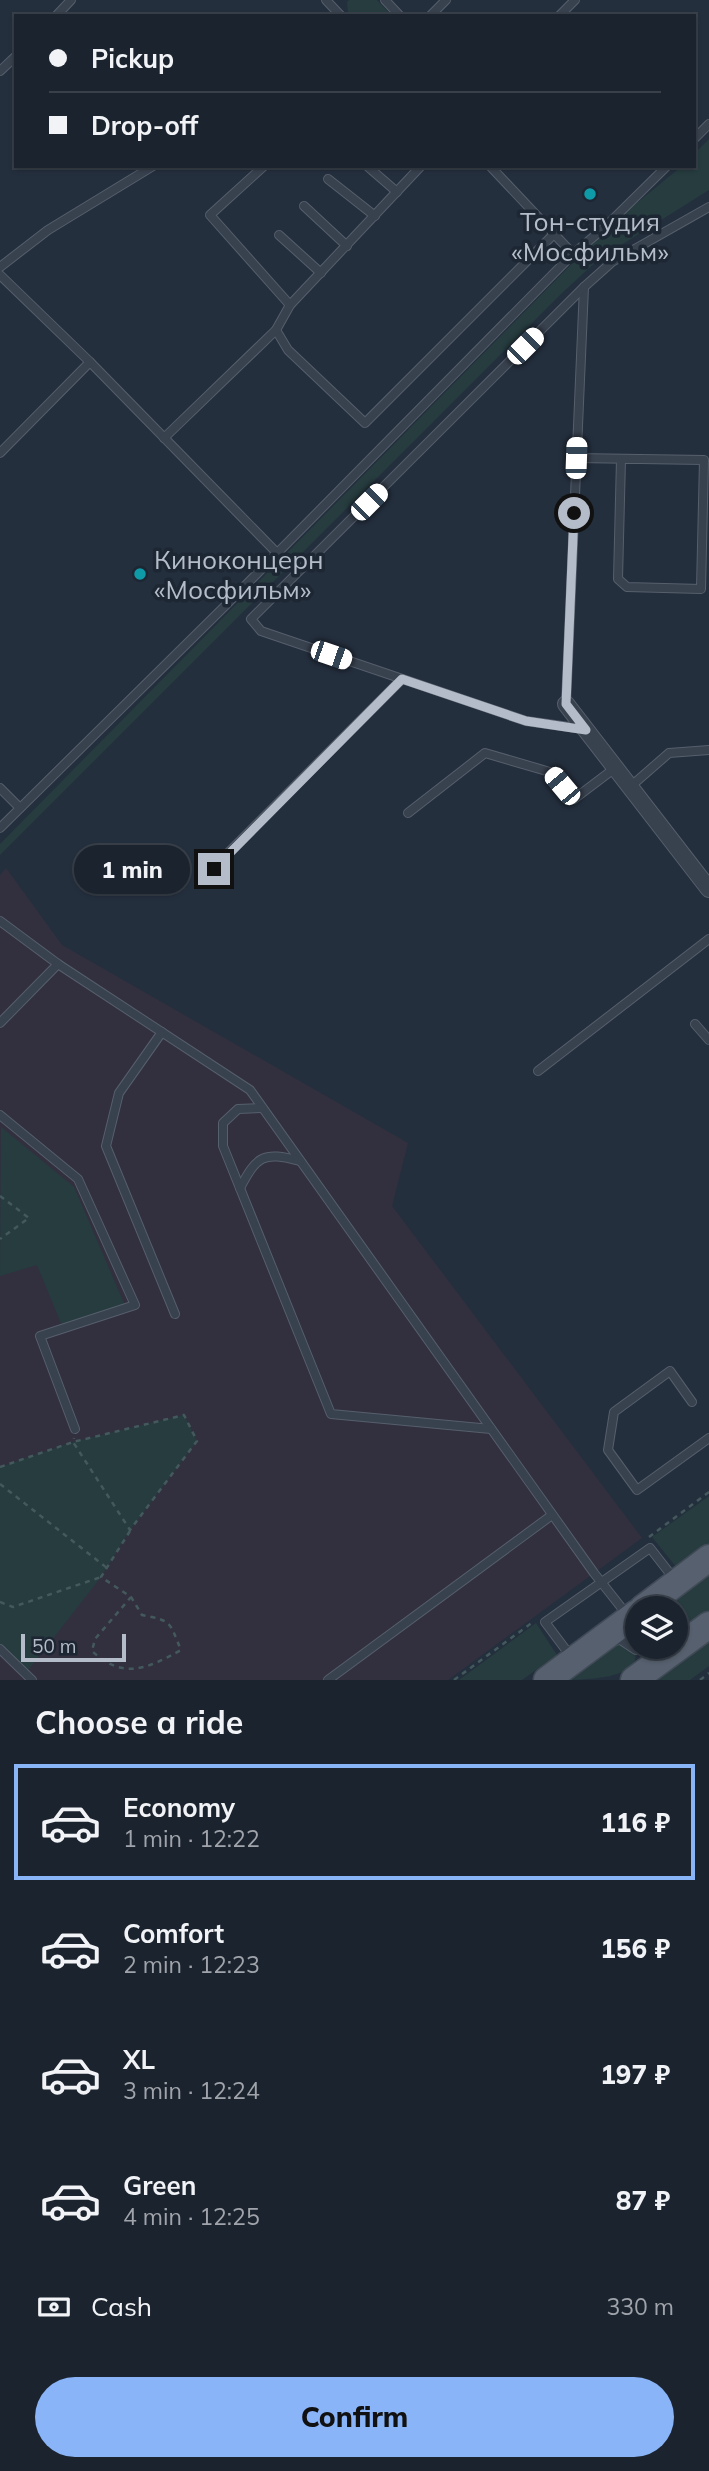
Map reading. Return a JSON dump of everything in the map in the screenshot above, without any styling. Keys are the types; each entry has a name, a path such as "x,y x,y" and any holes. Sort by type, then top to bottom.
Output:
{"main road":[{"path":"660,1596 709,1558"},
{"path":"547,1680 625,1622"},
{"path":"688,1637 709,1625"},
{"path":"634,1680 657,1659"}],"street":[{"path":"566,704 709,888"},
{"path":"604,1638 612,1635 625,1638"},
{"path":"634,1680 640,1673 641,1659"}],"lane":[{"path":"57,14 71,0"},
{"path":"326,0 339,14"},
{"path":"384,0 398,14"},
{"path":"432,14 446,0"},
{"path":"561,14 575,0"},
{"path":"0,71 14,58"},
{"path":"696,137 709,124"},
{"path":"0,267 48,230 150,168"},
{"path":"262,168 210,215 290,305"},
{"path":"369,168 397,192"},
{"path":"164,438 276,330 290,305 419,168"},
{"path":"492,168 573,254"},
{"path":"0,828 573,254 604,228 665,168"},
{"path":"328,179 375,216"},
{"path":"304,206 347,246"},
{"path":"586,730 526,721 261,631 251,619 584,287 612,262 709,207"},
{"path":"276,330 288,349 365,423 554,234"},
{"path":"279,235 321,273"},
{"path":"0,275 90,362 277,553"},
{"path":"566,704 584,287"},
{"path":"0,453 90,362"},
{"path":"576,458 704,460 701,589 627,587 618,579 621,459"},
{"path":"214,869 402,679"},
{"path":"630,787 670,752 709,750"},
{"path":"408,813 485,752 550,772 574,799 615,768"},
{"path":"0,788 20,808"},
{"path":"0,921 58,964 250,1090 601,1583 625,1599"},
{"path":"538,1071 709,939"},
{"path":"0,1023 58,964"},
{"path":"695,1024 709,1040"},
{"path":"162,1032 119,1093 106,1146 175,1314"},
{"path":"262,1108 238,1109 223,1123 223,1146 331,1413 491,1429"},
{"path":"0,1129 3,1118 78,1179 135,1305 40,1336 75,1429"},
{"path":"240,1188 253,1164 275,1154 300,1161"},
{"path":"692,1402 670,1371 614,1412 608,1450 637,1490 709,1438"},
{"path":"328,1680 552,1515"},
{"path":"573,1661 545,1622 650,1548 677,1583"},
{"path":"0,1649 32,1680"}],"path":[{"path":"0,1196 29,1218 0,1239"},
{"path":"0,1467 73,1442 184,1415 197,1441 130,1530 101,1577 13,1607 0,1602"},
{"path":"73,1442 130,1530"},
{"path":"0,1484 107,1568"},
{"path":"101,1577 131,1597 142,1615 162,1618 169,1622 181,1650 155,1665 125,1672 103,1664 92,1651 96,1639 131,1597"},
{"path":"700,1680 709,1673"}],"shaded area":[{"path":"6,868 62,945 408,1143 392,1206 642,1538 448,1680 0,1680 0,875"}],"green space":[{"path":"377,0 390,14 350,14 347,2"},
{"path":"709,139 709,190 599,259 561,294 0,855 0,844 611,224 680,168 696,168 696,152"},
{"path":"1,1127 74,1187 126,1308 63,1328 37,1265 0,1276"},
{"path":"184,1415 197,1441 130,1530 101,1577 26,1673 0,1649 0,1467 73,1442"},
{"path":"709,1496 709,1544 677,1568 652,1537"},
{"path":"709,1568 709,1612 688,1628 688,1596 671,1596"},
{"path":"536,1623 557,1655 522,1680 459,1680"},
{"path":"709,1635 709,1666 690,1680 649,1680 677,1659 688,1659 688,1651"},
{"path":"615,1640 625,1646 625,1659 635,1659 629,1668 620,1673 581,1680 558,1680"}],"place":[{"name":"Тон-студия «Мосфильм»","path":"590,194"},
{"name":"Киноконцерн «Мосфильм»","path":"140,574"}],"route":[{"path":"214,869 402,679 526,721 586,730 566,704 574,513"}]}
